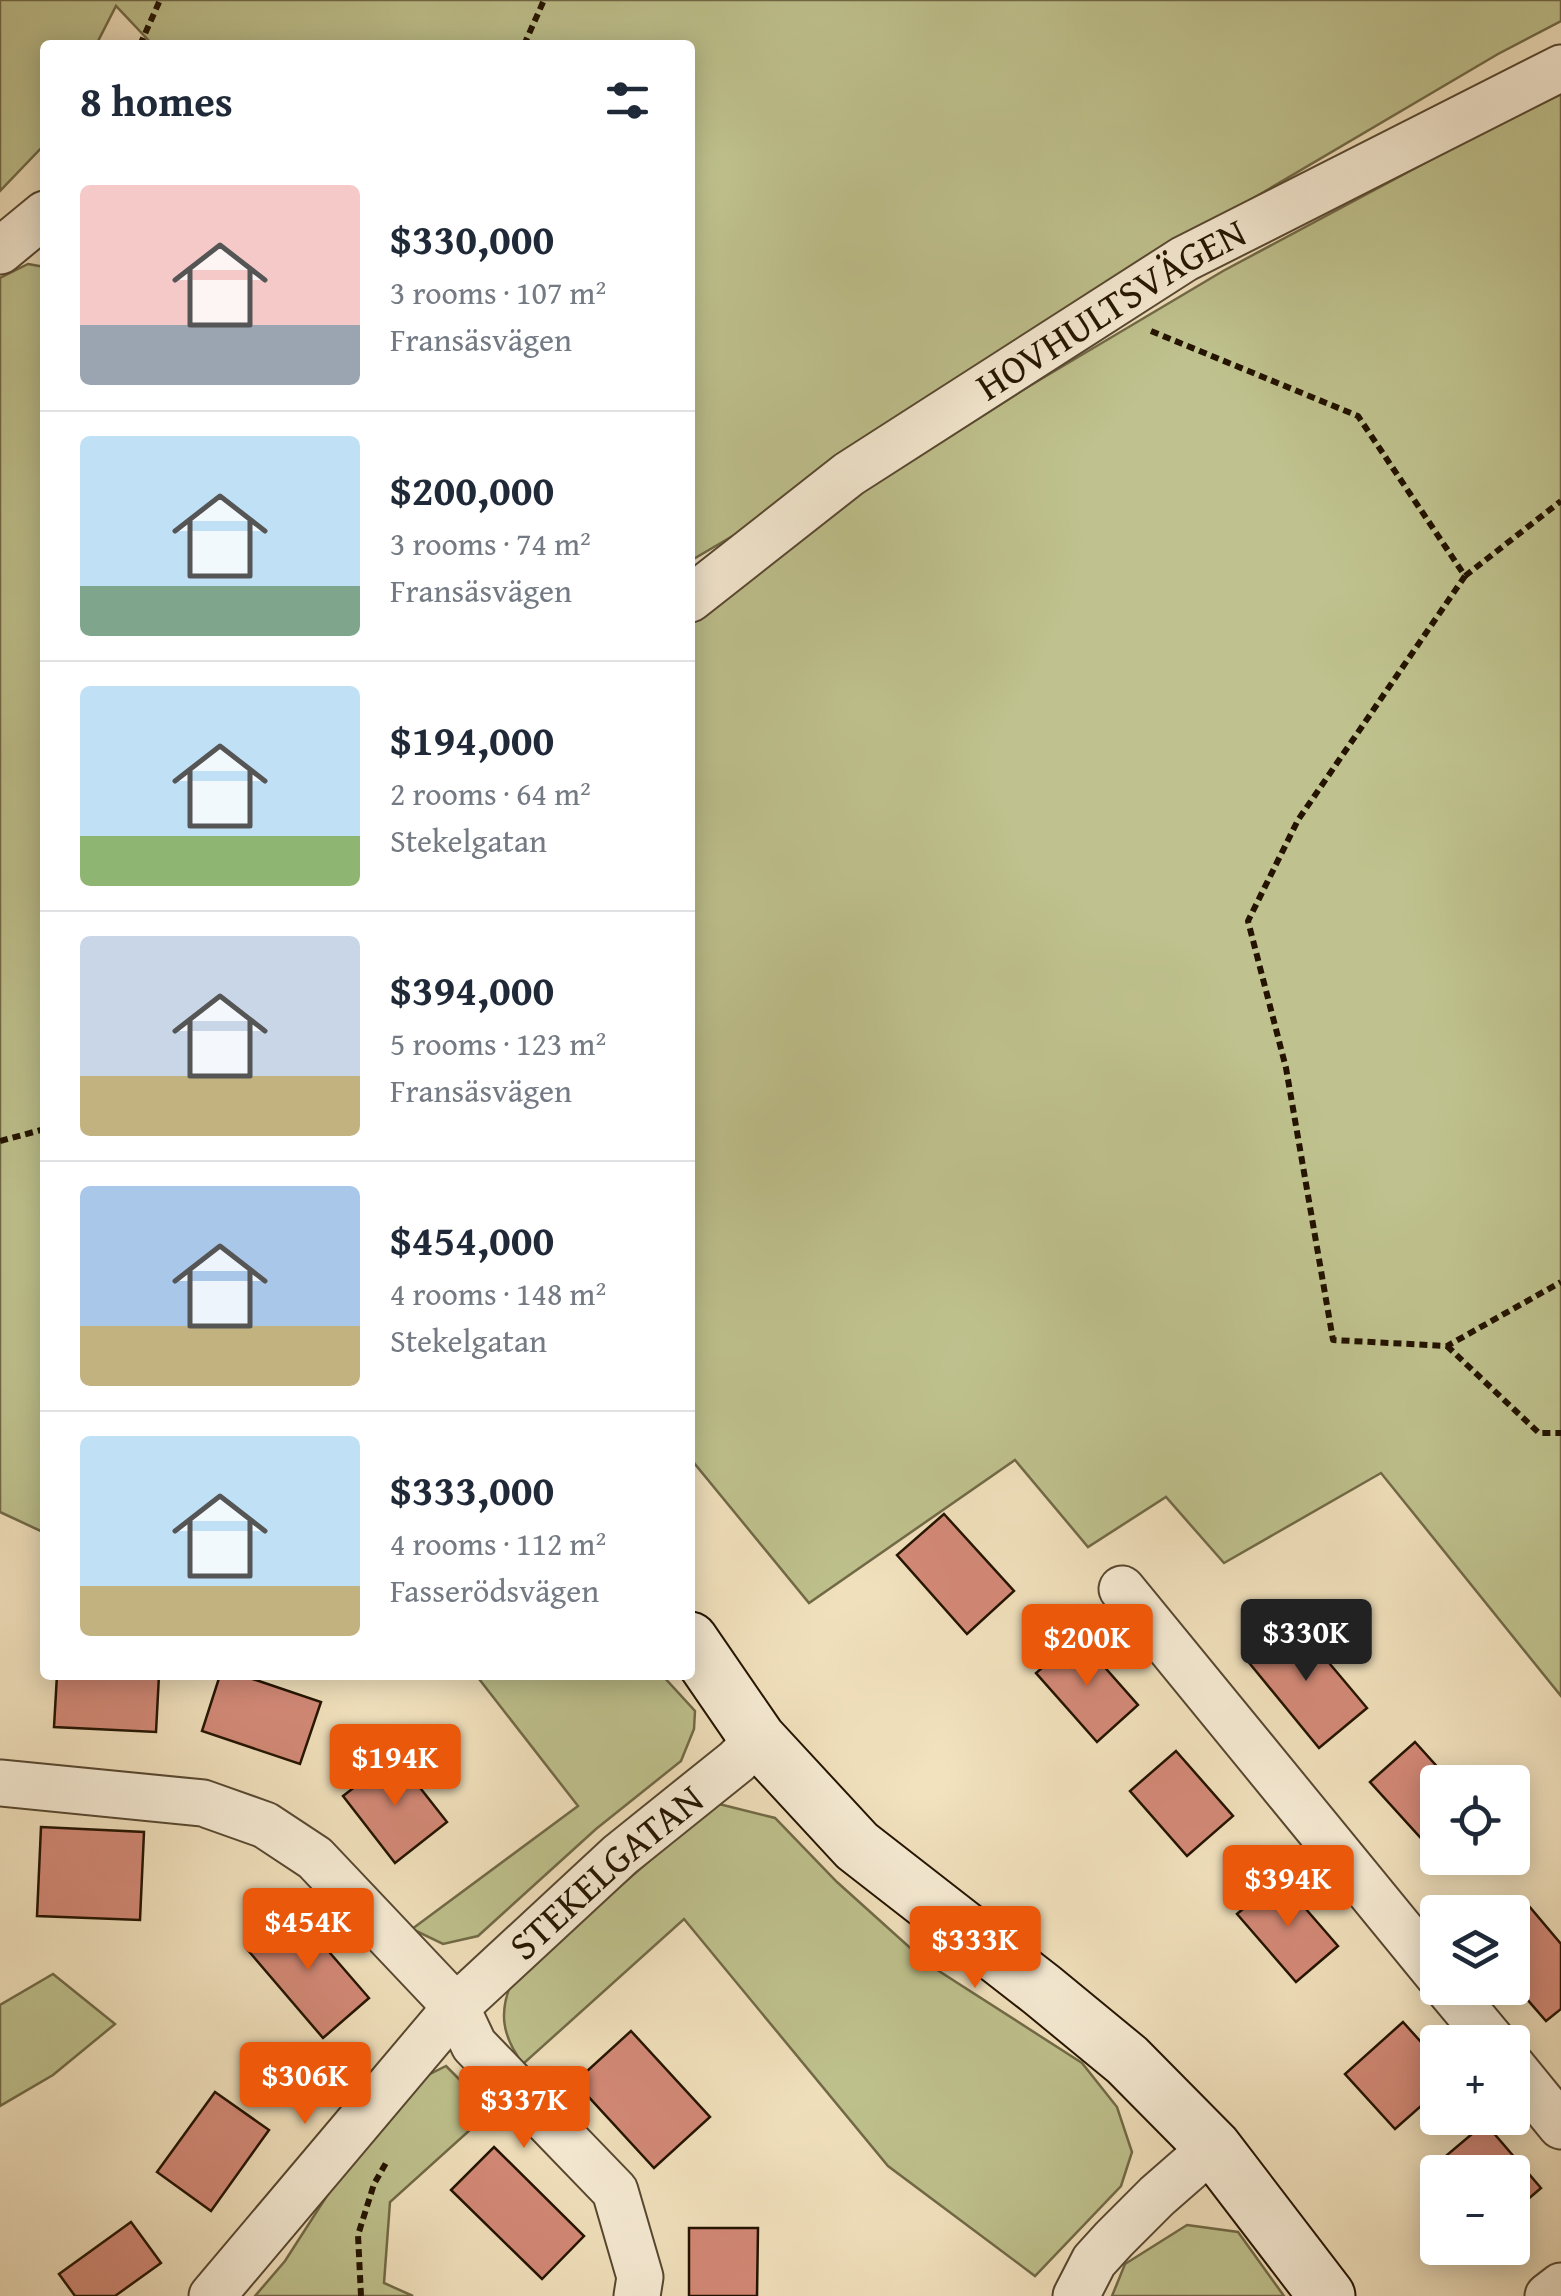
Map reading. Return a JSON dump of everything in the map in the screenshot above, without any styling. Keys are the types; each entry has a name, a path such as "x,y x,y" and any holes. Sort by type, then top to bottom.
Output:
{"street":[{"name":"HOVHULTSVÄGEN","path":"695,595 849,474 1184,259 1561,68"},
{"path":"0,251 40,218"},
{"path":"1122,1590 1420,1953"},
{"path":"695,1647 758,1740 857,1846 1127,2060 1213,2147 1327,2296"},
{"name":"STEKELGATAN","path":"212,2296 456,2008 620,1855 758,1740"},
{"path":"0,1783 203,1802 266,1825 315,1858 456,2008 474,2045 615,2191 640,2276 637,2296"},
{"path":"1462,2005 1479,2025"},
{"path":"1530,2088 1561,2126"},
{"path":"1076,2296 1094,2262 1114,2239 1213,2147"},
{"path":"1548,2296 1561,2286"}],"path":[{"path":"142,40 160,0"},
{"path":"526,40 544,0"},
{"path":"1104,311 1358,416 1465,576"},
{"path":"1561,501 1465,576 1298,820 1248,921 1286,1068 1334,1340 1447,1346 1561,1282"},
{"path":"0,1141 40,1130"},
{"path":"1447,1346 1540,1433 1561,1433"},
{"path":"361,2296 358,2235 374,2184 393,2151"}],"green space":[{"path":"0,0 1561,0 1561,21 1498,54 1111,282 748,527 695,558 695,40 148,40 116,6 99,40 40,40 40,149 0,191"},
{"path":"1561,94 1561,1696 1381,1473 1224,1563 1166,1497 1088,1547 1015,1460 809,1603 695,1464 695,617 808,526 1026,388 1223,271"},
{"path":"28,264 40,266 40,1531 0,1512 0,278"},
{"path":"480,1680 667,1680 695,1711 694,1729 681,1761 596,1829 478,1936 443,1944 412,1929 578,1806"},
{"path":"719,1804 775,1818 837,1882 928,1964 1082,2063 1117,2107 1132,2152 1121,2186 1035,2276 888,2166 684,1919 523,2064 516,2054 504,2023 505,2002 513,1979"},
{"path":"53,1974 115,2024 53,2075 0,2106 0,2005"},
{"path":"446,2066 491,2111 390,2202 384,2283 413,2296 255,2296 285,2261 339,2177 406,2086"},
{"path":"1187,2225 1238,2232 1284,2296 1112,2296 1125,2264"}],"building":[{"path":"944,1514 1014,1591 967,1634 897,1555"},
{"path":"1293,1620 1367,1708 1319,1748 1246,1659"},
{"path":"1078,1637 1138,1705 1097,1742 1036,1673"},
{"path":"57,1680 159,1680 156,1732 54,1727"},
{"path":"218,1680 256,1680 321,1702 300,1764 202,1731"},
{"path":"1415,1742 1436,1765 1420,1765 1420,1837 1370,1782"},
{"path":"1176,1751 1233,1816 1187,1856 1130,1791"},
{"path":"395,1756 447,1822 395,1863 343,1796"},
{"path":"41,1827 144,1832 140,1920 37,1916"},
{"path":"1279,1878 1338,1946 1296,1982 1237,1914"},
{"path":"1530,1907 1561,1944 1561,2009 1546,2021 1530,2003"},
{"path":"292,1909 369,1998 323,2038 246,1948"},
{"path":"1403,2022 1420,2041 1420,2107 1395,2129 1345,2074"},
{"path":"631,2031 710,2117 654,2168 575,2082"},
{"path":"215,2092 269,2130 211,2211 157,2172"},
{"path":"1471,2135 1495,2135 1513,2155 1447,2155"},
{"path":"494,2147 584,2236 542,2279 451,2190"},
{"path":"1530,2175 1541,2188 1530,2197"},
{"path":"131,2222 161,2263 115,2296 75,2296 59,2274"},
{"path":"689,2228 758,2228 757,2296 689,2296"}]}
